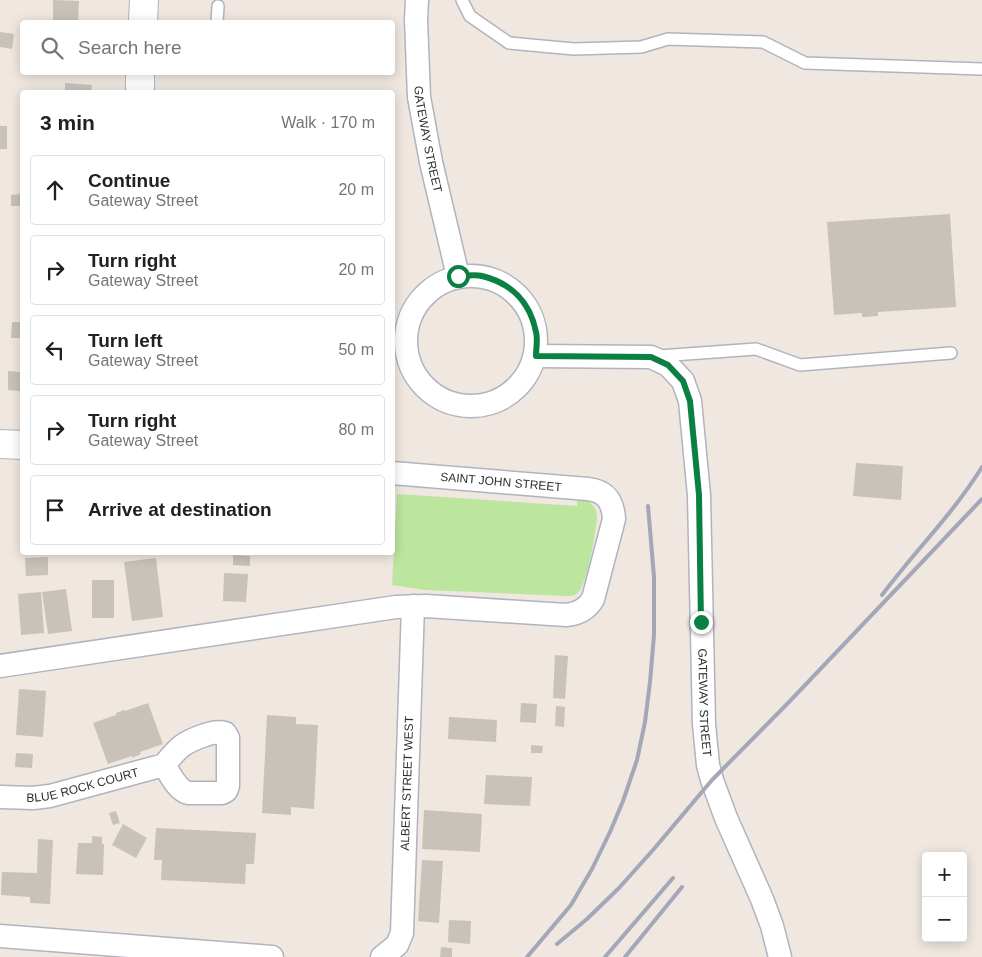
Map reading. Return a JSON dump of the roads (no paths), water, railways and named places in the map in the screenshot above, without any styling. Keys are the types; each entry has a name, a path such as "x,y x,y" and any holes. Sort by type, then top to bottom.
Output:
{"street":[{"path":"143,20 144,0"},
{"name":"GATEWAY STREET","path":"417,0 419,97 431,162 458,276"},
{"path":"140,75 140,90"},
{"path":"480,275 501,282 518,295 531,313 537,334 536,356 527,376 513,392 494,403 473,407 451,404 432,394 417,378 407,359 405,337 410,316 421,297 438,284 458,276 480,275"},
{"path":"536,356 651,357"},
{"name":"GATEWAY STREET","path":"651,357 668,365 683,381 690,401 699,495 704,724 708,765 726,818 772,926 780,957"},
{"path":"0,444 20,445"},
{"name":"SAINT JOHN STREET","path":"395,473 596,490 607,497 614,511 614,519 593,599 590,604 578,613 566,615 414,606"},
{"path":"0,666 414,606"},
{"name":"ALBERT STREET WEST","path":"384,955 397,945 402,933 414,606"},
{"name":"BLUE ROCK COURT","path":"0,797 33,798 50,796 164,765"},
{"path":"0,936 272,957"}],"lane":[{"path":"462,0 470,16 509,43 574,49 641,47 668,39 763,42 806,63 982,69"},
{"path":"217,20 218,6"},
{"path":"651,357 756,349 800,365 951,353"}],"railway":[{"path":"882,595 959,501 982,467"},
{"path":"557,944 587,919 619,888 712,780 982,499"},
{"path":"527,957 571,905 592,869 623,801 637,760 645,722 654,635 654,577 648,506"},
{"path":"605,957 673,878"},
{"path":"625,957 682,887"}]}
